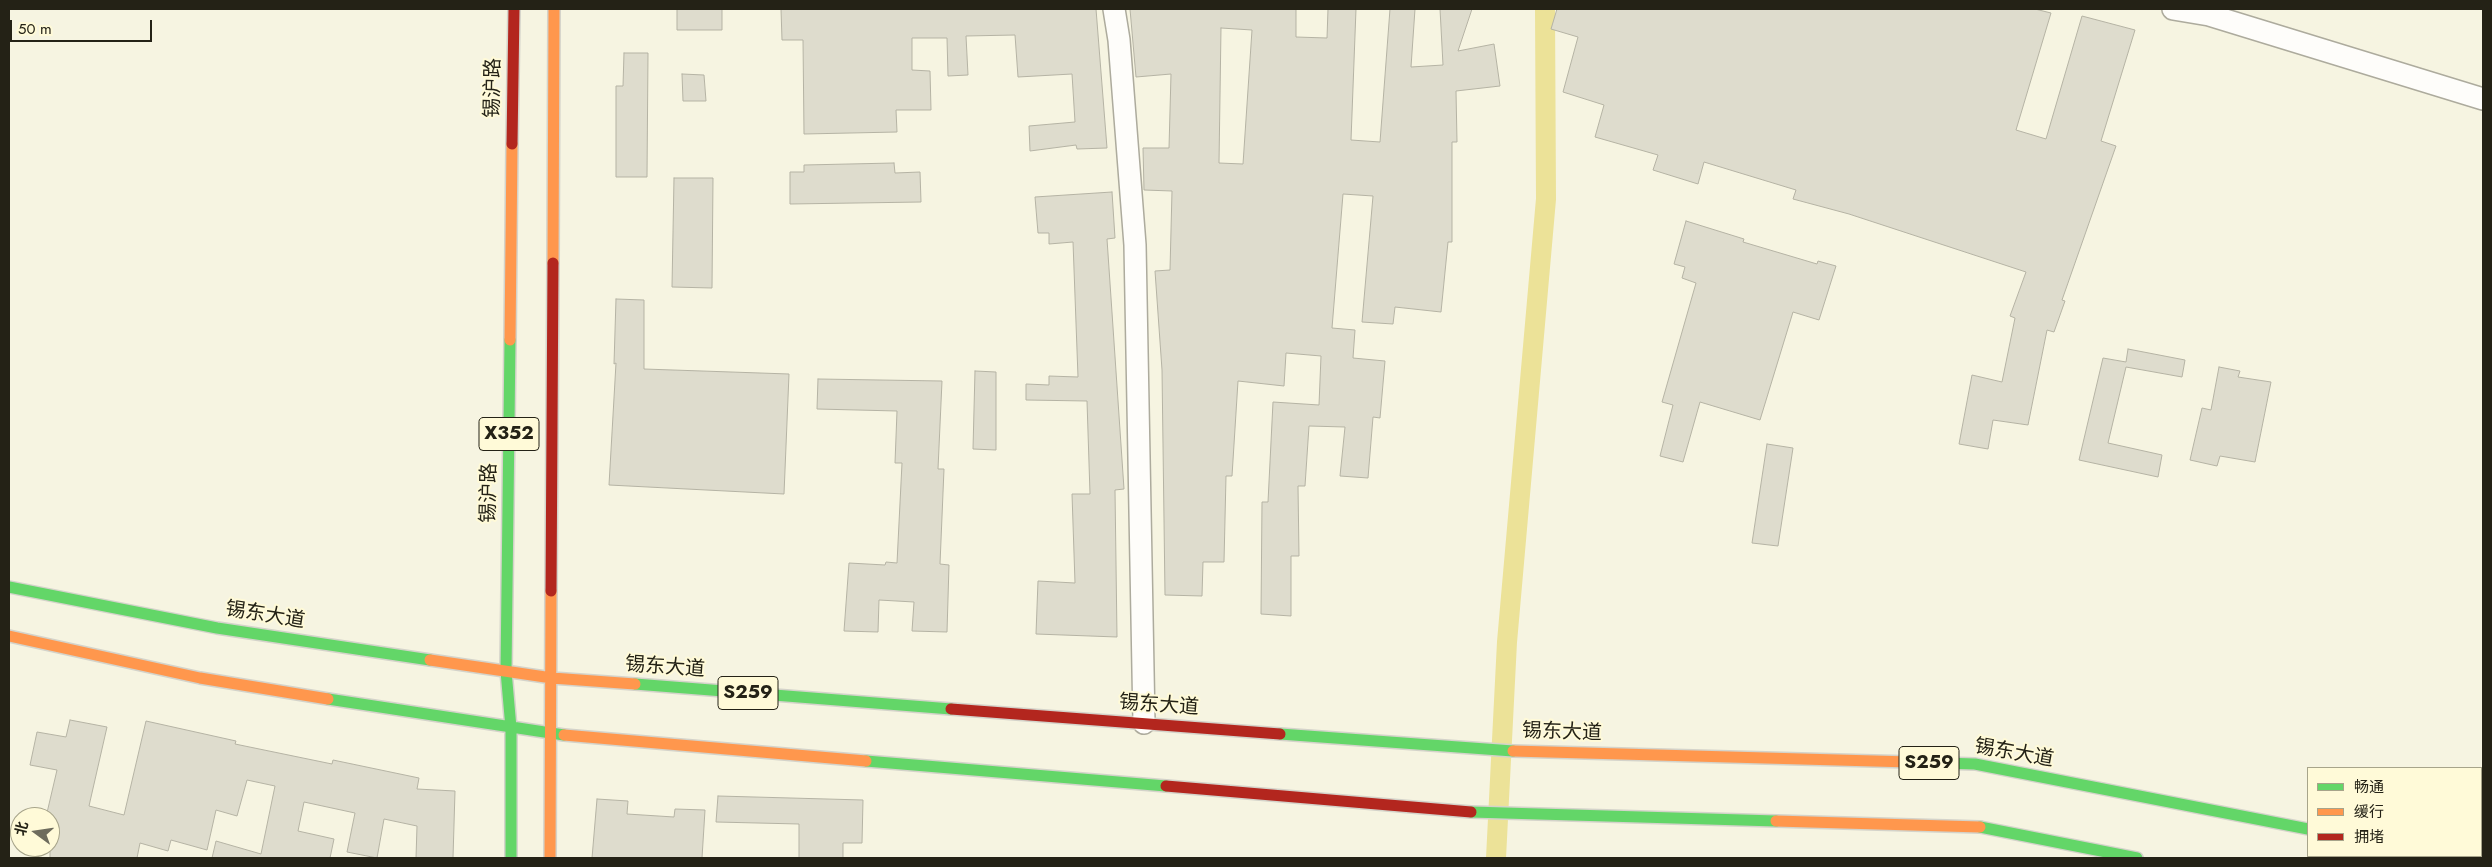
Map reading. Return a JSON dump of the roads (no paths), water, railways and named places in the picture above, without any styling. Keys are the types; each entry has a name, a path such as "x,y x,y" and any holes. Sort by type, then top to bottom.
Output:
{"main road":[{"name":"锡沪路","path":"511,858 511,728 506,671 514,9"},
{"name":"X352","path":"550,858 554,9"},
{"name":"锡东大道","path":"9,587 217,628 552,678 1492,750 1975,764 2307,829"},
{"path":"9,636 200,678 550,734 1488,813 1981,827 2136,858"}],"street":[{"path":"1114,9 1119,40 1135,245 1144,723"},
{"path":"2175,9 2209,15 2483,99"}],"waterway":[{"path":"1496,858 1507,642 1546,199 1545,9"}]}
